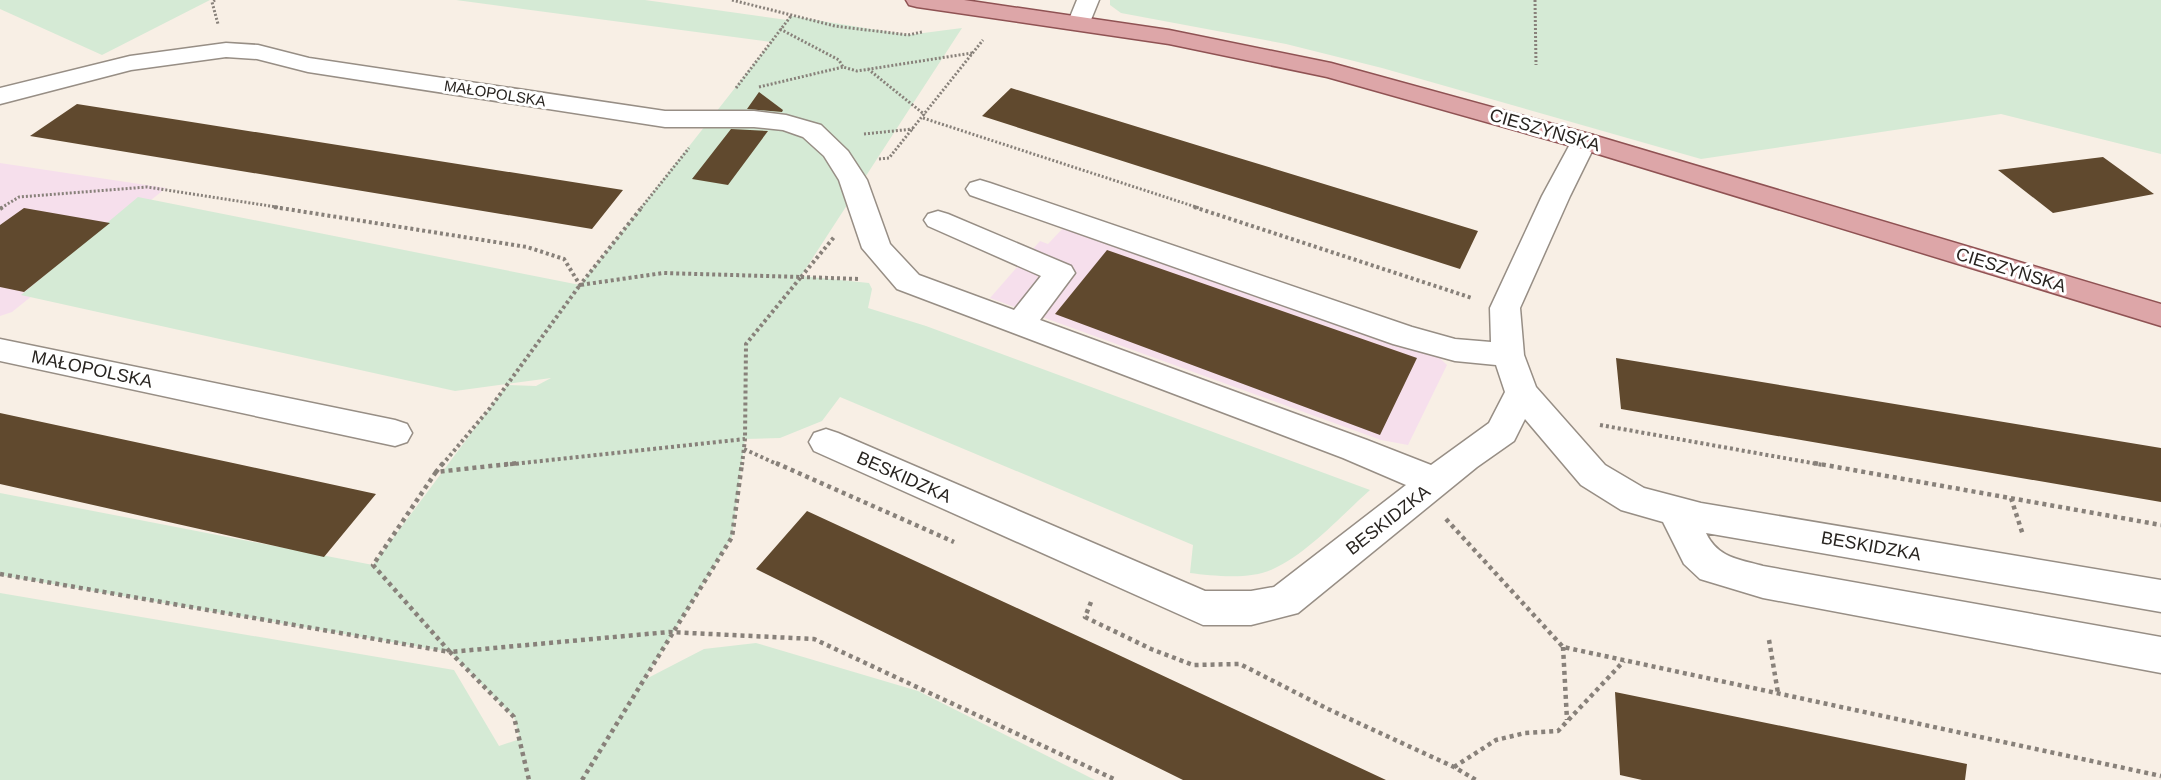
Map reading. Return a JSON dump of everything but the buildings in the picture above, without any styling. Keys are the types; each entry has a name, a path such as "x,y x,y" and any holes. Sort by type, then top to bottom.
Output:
{"main road":[{"name":"CIESZYŃSKA","path":"916,0 1084,11 1169,37 1331,70 1584,141 2161,315"}],"street":[{"name":"MAŁOPOLSKA","path":"0,96 130,63 226,50 258,52 308,65 665,119 713,117 786,123 812,131 835,151 853,180 877,249 908,282"},
{"name":"BESKIDZKA","path":"1584,141 1504,308 1508,355 1522,392 1593,475 1634,500 1701,518 2161,596"},
{"path":"980,189 1404,336 1455,350 1508,355"},
{"path":"938,220 1060,273 1020,324"},
{"name":"BESKIDZKA","path":"826,442 1203,608 1251,608 1284,601 1429,488 1355,449 908,282"},
{"name":"MAŁOPOLSKA","path":"0,350 395,433"},
{"path":"1429,488 1465,458 1502,432 1522,392"},
{"path":"1676,511 1697,553 1713,568 1763,582 2161,655"}],"path":[{"path":"1535,0 1536,64"},
{"path":"742,92 731,94 791,16"},
{"path":"780,29 839,60 843,67"},
{"path":"843,165 889,158 983,41"},
{"path":"753,89 843,67 857,70 868,69 973,53"},
{"path":"868,69 924,117 1481,300"},
{"path":"530,780 514,717 450,652 373,565 436,472 490,408 580,285 713,117"},
{"path":"819,138 914,129"},
{"path":"0,209 19,197 147,187 527,247 564,259 580,285"},
{"path":"582,780 732,537 745,439 746,344 800,276 862,204"},
{"path":"580,285 663,273 800,276 908,282"},
{"path":"1591,424 2161,525"},
{"path":"436,472 745,439"},
{"path":"1429,488 1563,647 1567,721"},
{"path":"2011,498 2023,537 2012,535"},
{"path":"0,574 450,652 673,632 814,639 1116,780"},
{"path":"1091,602 1085,617 1151,649 1193,665 1240,664 1328,709 1454,767 1476,780"},
{"path":"1769,640 1778,693"},
{"path":"1563,647 2161,776"},
{"path":"1454,767 1496,740 1525,733 1558,731 1624,660"}],"shaded area":[{"path":"0,163 166,188 12,312 0,316"},
{"path":"1065,226 1430,349 1447,365 1408,445 1381,440 990,298 1040,241 1048,244"}],"green space":[{"path":"0,0 210,0 102,55 0,9"},
{"path":"456,0 645,0 787,20 791,16 908,35 962,28 801,276 869,283 872,289 868,308 926,326 1370,490 1312,544 1273,569 1254,575 1210,575 1190,573 1193,545 840,397 822,421 780,438 745,439 732,537 644,680 704,649 756,643 918,691 1095,780 0,780 0,593 454,670 499,746 520,739 514,717 450,652 0,575 0,493 373,565 507,385 536,386 551,378 455,391 21,295 138,197 580,285 771,42"},
{"path":"1110,0 2161,0 2161,154 2001,114 1701,159 1382,68 1286,44 1121,13 1110,5"}]}
